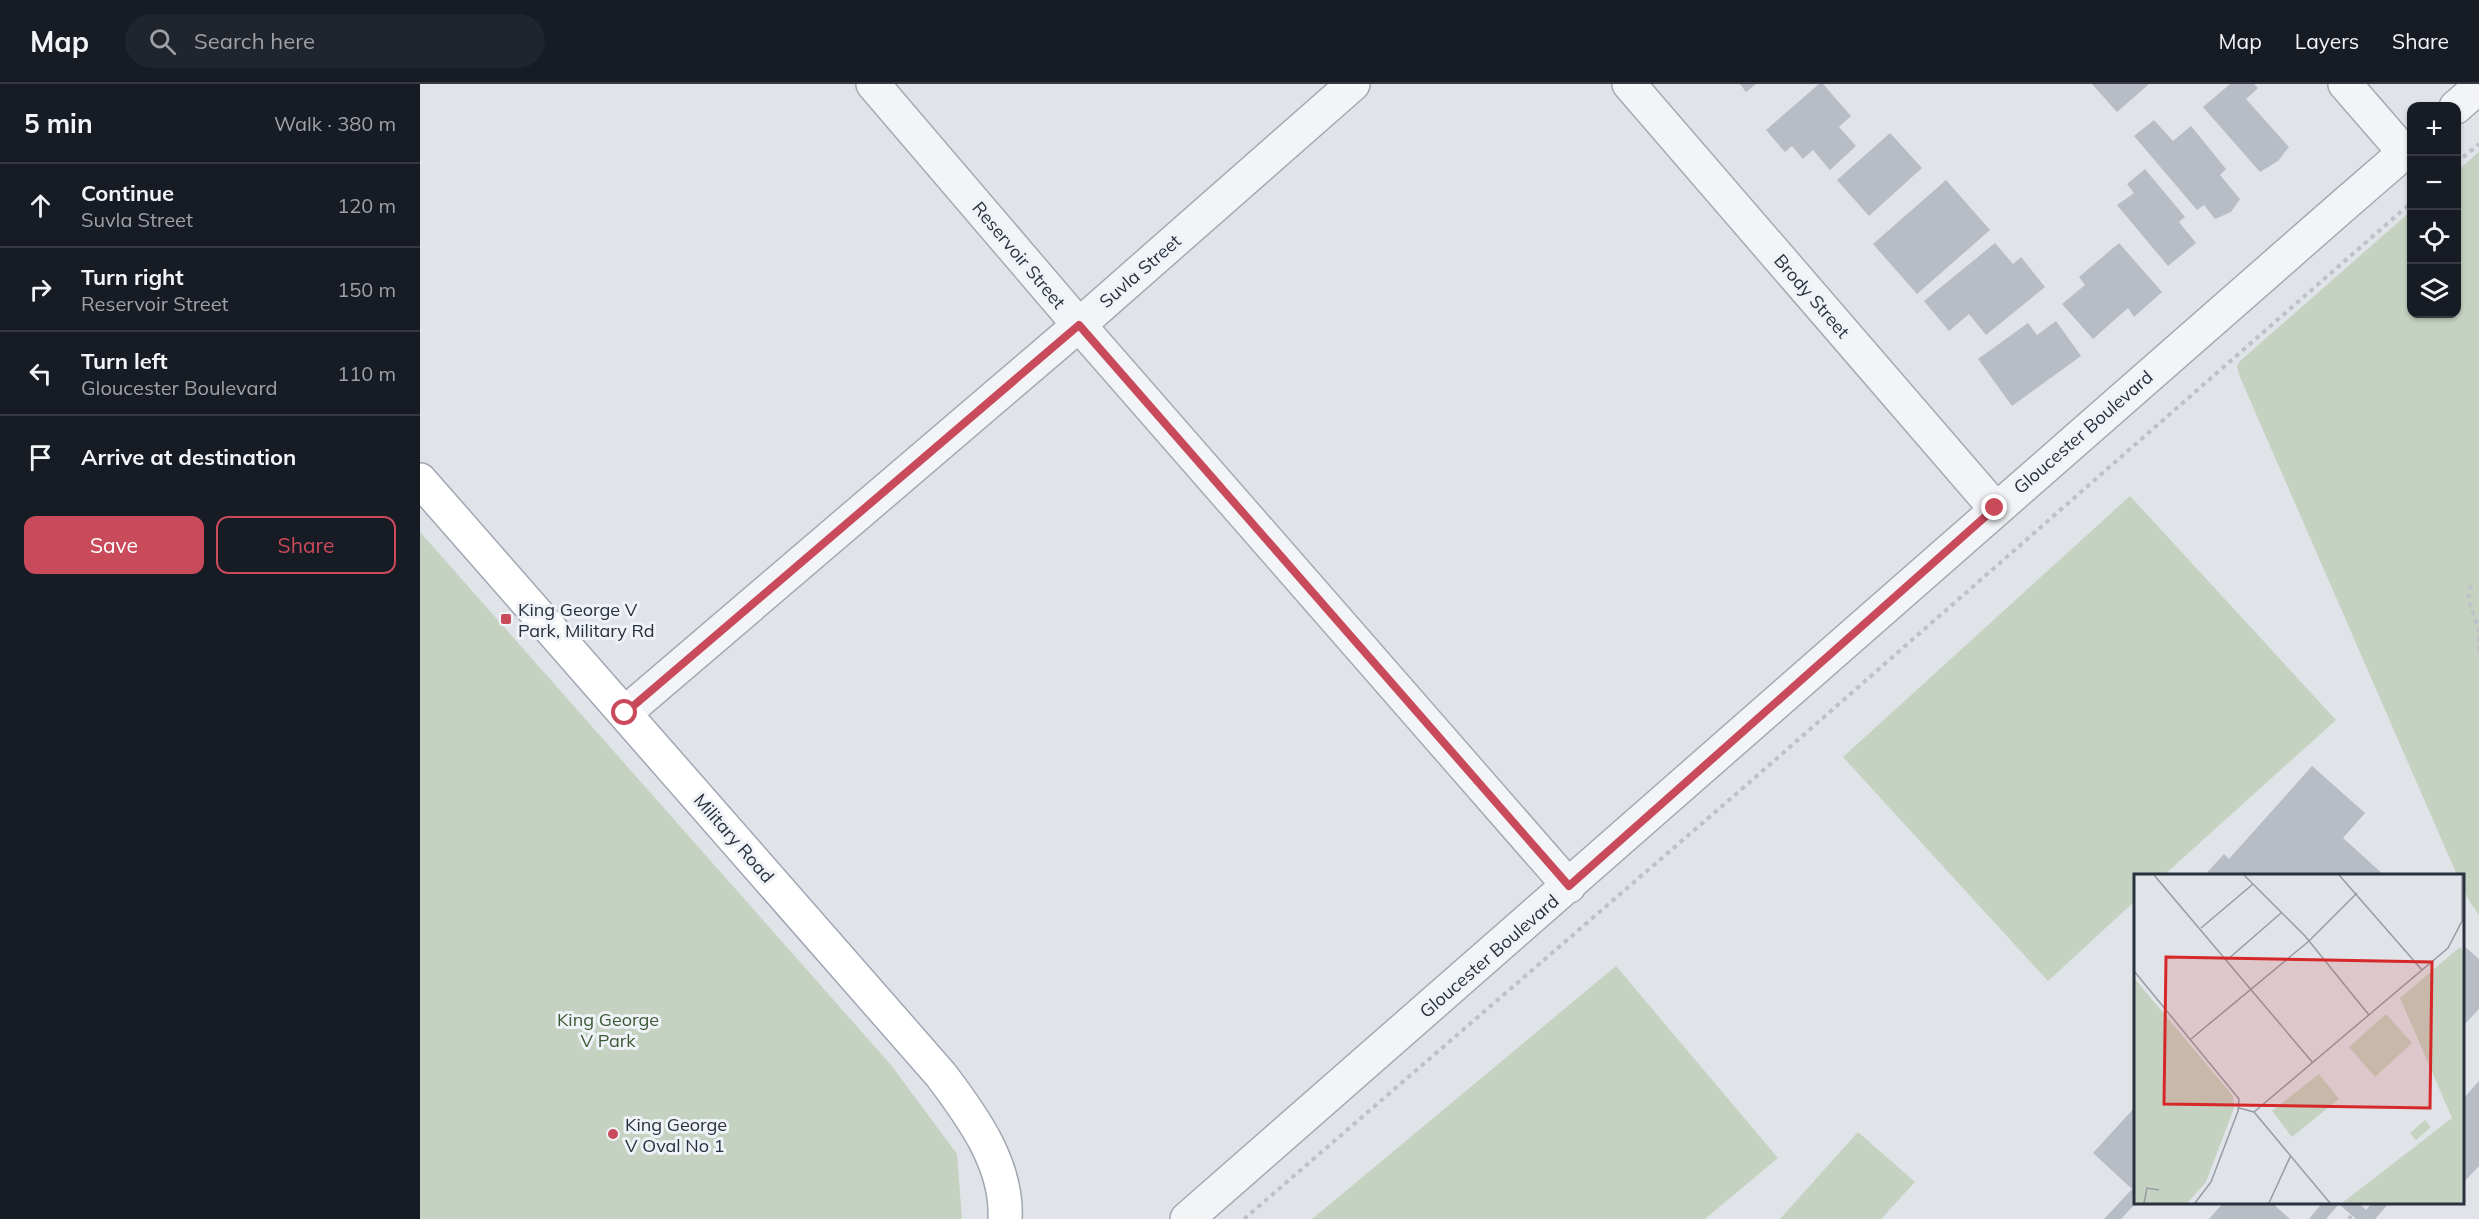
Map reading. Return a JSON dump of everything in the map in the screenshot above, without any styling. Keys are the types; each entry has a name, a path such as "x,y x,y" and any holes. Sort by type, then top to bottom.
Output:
{"main road":[{"name":"Military Road","path":"420,480 941,1075 967,1109 984,1139 999,1173 1006,1206 1005,1219"}],"street":[{"name":"Suvla Street","path":"625,713 1079,325 1353,84"},
{"name":"Brody Street","path":"1629,84 1995,508"},
{"path":"2345,84 2407,148"},
{"path":"2461,103 2479,87"},
{"name":"Reservoir Street","path":"888,89 1079,325 1569,886"},
{"name":"Gloucester Boulevard","path":"1187,1219 1569,886 1995,508 2407,150"}],"path":[{"path":"2461,160 2479,144"},
{"path":"1244,1219 1743,788 2407,206"},
{"path":"2471,585 2468,599 2479,630 2479,653"}],"green space":[{"path":"2479,152 2479,915 2465,892 2464,874 2457,874 2240,377 2237,366 2407,215 2407,318 2461,318 2461,168"},
{"path":"2130,496 2336,720 2165,874 2134,874 2134,902 2048,981 1843,757"},
{"name":"King George V Park","path":"420,532 891,1065 957,1154 962,1219 420,1219"},
{"path":"1616,966 1778,1158 1705,1219 1312,1219"},
{"path":"1858,1132 1915,1182 1881,1219 1780,1219"}],"building":[{"path":"1740,84 1756,84 1746,92"},
{"path":"1819,84 1823,84 1851,116 1839,127 1856,146 1830,170 1813,150 1803,159 1792,146 1785,152 1766,130"},
{"path":"2092,84 2149,84 2117,112"},
{"path":"2230,84 2254,84 2258,88 2246,99 2289,147 2278,161 2260,172 2203,107"},
{"path":"2154,120 2173,141 2191,126 2226,169 2220,175 2240,199 2231,212 2215,219 2204,205 2197,210 2134,136"},
{"path":"1890,133 1922,168 1869,216 1837,180"},
{"path":"2145,169 2185,217 2179,222 2196,243 2168,266 2117,205 2134,193 2127,184"},
{"path":"1946,180 1990,230 1917,294 1873,244"},
{"path":"1995,243 2013,264 2021,257 2045,287 1986,335 1969,314 1949,331 1924,301"},
{"path":"2119,243 2162,292 2134,317 2128,308 2093,339 2062,304 2085,285 2079,277"},
{"path":"2056,321 2081,356 2012,406 1978,359 2028,323 2037,335"},
{"path":"2312,766 2365,813 2343,838 2383,874 2206,874 2224,854 2229,859"},
{"path":"2464,946 2479,959 2479,1009 2464,1025"},
{"path":"2479,1081 2479,1166 2464,1182 2464,1098"},
{"path":"2134,1108 2135,1204 2121,1219 2104,1219 2132,1189 2093,1153"},
{"path":"2222,1204 2273,1204 2290,1219 2209,1219"},
{"path":"2321,1204 2339,1204 2326,1219 2309,1219"},
{"path":"2339,1204 2360,1204 2366,1210 2371,1204 2388,1204 2375,1219 2356,1219"}],"place":[{"name":"King George V Park, Military Rd","path":"506,619"},
{"name":"King George V Oval No 1","path":"613,1134"}],"route":[{"path":"625,713 1079,325 1569,886 1995,508"}]}
